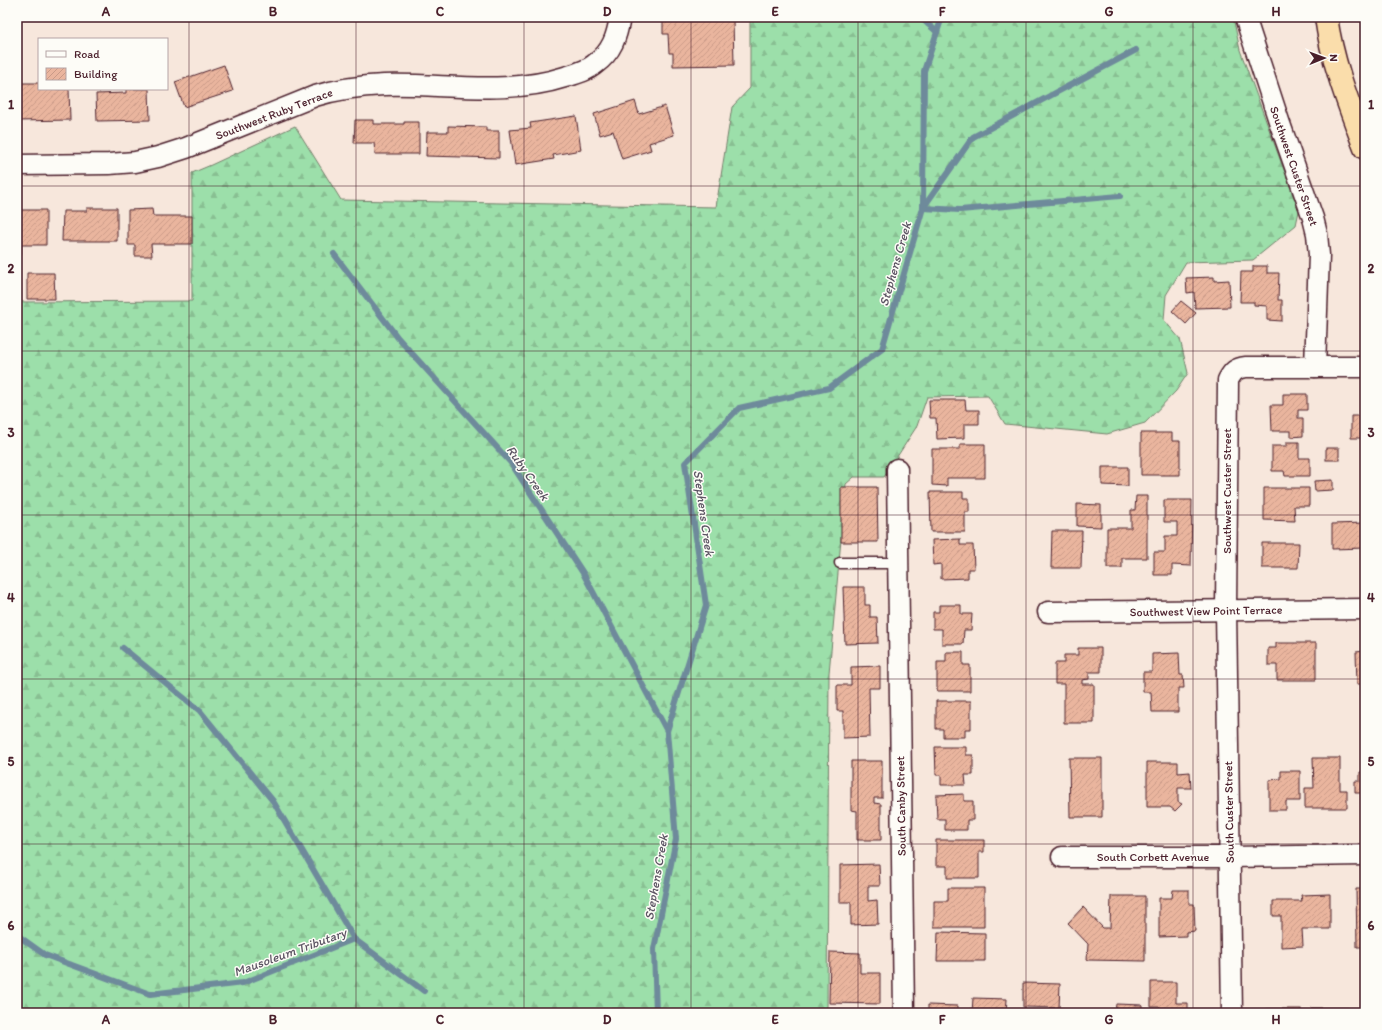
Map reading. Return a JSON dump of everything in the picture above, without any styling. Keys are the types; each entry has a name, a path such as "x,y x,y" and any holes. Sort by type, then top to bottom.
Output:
{"highway":[{"path":"1326,17 1329,38 1346,98 1365,148"}],"street":[{"name":"Southwest Ruby Terrace","path":"17,165 109,164 135,162 158,157 186,148 315,96 360,86 385,85 508,88 530,86 554,81 577,74 595,64 608,51 617,34 620,17"},
{"name":"Southwest Custer Street","path":"1226,610 1228,380 1237,368 1315,367 1319,254 1317,234 1313,218 1245,17"},
{"path":"1315,367 1365,367"},
{"name":"South Canby Street","path":"897,469 904,1013"},
{"name":"Southwest View Point Terrace","path":"1048,612 1365,609"},
{"name":"South Custer Street","path":"1226,610 1232,1013"},
{"name":"South Corbett Avenue","path":"1062,857 1365,855"}],"lane":[{"path":"840,563 898,563"}],"shaded area":[{"path":"626,1008 625,1013 532,1013"}],"green space":[{"path":"750,17 1233,17 1240,50 1299,211 1296,225 1253,260 1186,262 1166,295 1164,320 1180,339 1188,373 1176,391 1145,423 1107,434 1005,424 988,396 927,397 917,426 884,477 854,477 846,484 829,673 827,1009 861,1013 625,1013 625,1008 532,1013 17,1013 17,302 192,301 192,173 295,126 341,200 716,207 732,107 750,88"}],"building":[{"path":"516,17 539,17 539,21 517,21"},
{"path":"663,17 698,17 698,21 733,19 734,65 673,66 673,53 669,53 668,34 663,34"},
{"path":"224,65 233,91 184,107 175,82"},
{"path":"17,83 38,83 38,90 69,90 70,120 17,121"},
{"path":"126,90 149,90 150,120 97,121 96,94 126,93"},
{"path":"635,101 639,114 665,106 674,135 649,143 651,150 622,159 613,131 600,135 594,114"},
{"path":"576,116 581,150 553,155 554,159 515,165 510,130 531,128 530,123"},
{"path":"355,120 373,120 373,124 404,124 404,122 419,122 419,154 375,154 374,143 354,143"},
{"path":"448,126 486,127 486,131 499,131 499,158 426,156 427,132 448,132"},
{"path":"87,208 117,208 117,241 62,241 63,211 87,211"},
{"path":"152,209 153,216 192,216 192,244 151,244 152,256 135,256 135,245 128,245 128,210"},
{"path":"17,210 46,210 46,245 21,245 21,254 17,254"},
{"path":"1253,266 1267,266 1267,273 1279,273 1278,300 1282,300 1282,321 1267,320 1267,306 1254,305 1254,302 1240,302 1241,272 1253,272"},
{"path":"27,273 54,273 55,299 27,299"},
{"path":"1214,277 1214,281 1229,280 1230,307 1195,308 1194,292 1187,293 1186,278"},
{"path":"1181,301 1196,313 1186,324 1172,311"},
{"path":"1283,394 1307,394 1307,410 1298,410 1298,418 1303,418 1303,436 1291,437 1291,431 1272,431 1271,405 1283,405"},
{"path":"929,400 965,400 966,410 979,410 979,424 964,424 964,438 937,439 936,418 930,418"},
{"path":"1363,412 1365,412 1365,438 1351,438 1351,416 1363,416"},
{"path":"1141,433 1172,433 1172,441 1180,441 1180,475 1141,475"},
{"path":"1287,442 1299,442 1299,458 1310,458 1310,476 1285,476 1284,471 1272,471 1272,446 1287,446"},
{"path":"960,444 985,444 985,478 947,478 947,486 932,485 932,449 960,449"},
{"path":"1326,448 1339,448 1339,460 1326,460"},
{"path":"1102,467 1128,467 1128,486 1102,485"},
{"path":"1333,480 1333,490 1315,491 1314,481"},
{"path":"841,487 877,487 878,542 841,542"},
{"path":"1264,488 1309,488 1309,506 1294,506 1295,521 1264,520"},
{"path":"930,492 963,492 963,498 969,498 969,512 965,512 965,532 931,532"},
{"path":"1136,496 1147,496 1147,558 1122,558 1122,568 1107,568 1107,528 1131,528 1131,510 1135,510"},
{"path":"1164,500 1192,500 1191,566 1172,565 1172,575 1154,575 1154,552 1165,552 1165,536 1177,536 1177,522 1164,522"},
{"path":"1077,504 1101,505 1101,527 1077,526"},
{"path":"1365,523 1365,548 1332,549 1332,524"},
{"path":"1052,531 1082,531 1081,568 1051,568"},
{"path":"960,539 960,545 973,545 974,569 968,569 968,578 941,579 941,564 933,565 932,540"},
{"path":"1262,543 1299,543 1298,568 1262,568"},
{"path":"843,587 865,587 865,605 870,605 870,617 877,617 878,643 845,644"},
{"path":"939,605 961,605 961,614 972,614 971,630 964,630 963,644 942,644 942,629 933,629 933,612 939,612"},
{"path":"1276,643 1316,643 1316,680 1277,680 1277,665 1268,665 1268,648 1276,648"},
{"path":"1078,648 1101,648 1101,672 1089,672 1089,679 1082,680 1082,684 1094,684 1094,723 1064,723 1064,684 1055,684 1055,663 1064,663 1064,655 1078,655"},
{"path":"1365,651 1365,684 1357,684 1356,652"},
{"path":"946,652 963,652 963,665 970,665 970,691 937,691 937,662 946,662"},
{"path":"1179,653 1180,675 1183,675 1184,688 1178,688 1178,712 1152,712 1151,692 1143,692 1143,672 1152,672 1152,654"},
{"path":"880,666 880,688 869,688 870,737 843,738 843,711 837,711 837,685 851,685 851,667"},
{"path":"936,701 971,701 971,729 965,729 965,737 943,737 943,729 936,729"},
{"path":"935,747 966,747 966,755 973,755 973,775 965,775 966,785 941,785 941,775 936,775"},
{"path":"1069,758 1102,758 1102,817 1070,817"},
{"path":"1313,758 1340,758 1340,790 1347,790 1347,808 1305,808 1305,788 1314,788"},
{"path":"851,761 882,761 882,798 874,798 874,803 881,804 881,840 857,840 857,811 851,810"},
{"path":"1147,762 1178,762 1178,773 1190,772 1191,788 1178,788 1178,802 1182,804 1175,811 1170,807 1147,807"},
{"path":"1281,771 1300,771 1300,801 1286,801 1286,810 1269,810 1269,780 1281,779"},
{"path":"1360,772 1365,772 1365,793 1355,793 1355,781 1360,781"},
{"path":"964,794 964,801 973,801 973,820 967,820 967,830 945,830 945,819 937,819 936,795"},
{"path":"936,840 984,840 984,852 979,852 979,878 947,878 947,866 936,866"},
{"path":"879,864 880,886 868,886 868,901 877,900 878,924 851,925 851,902 840,902 840,865"},
{"path":"948,888 984,888 984,927 934,927 934,901 948,901"},
{"path":"1356,889 1365,889 1365,947 1357,947"},
{"path":"1173,890 1189,890 1189,904 1194,904 1195,931 1186,932 1186,936 1159,937 1159,898 1172,898"},
{"path":"1330,894 1330,929 1302,929 1303,946 1281,947 1281,916 1273,916 1273,901 1302,901 1301,895"},
{"path":"1111,896 1145,896 1145,961 1087,960 1088,944 1068,923 1083,907 1103,928 1110,928"},
{"path":"938,932 985,933 985,961 937,961"},
{"path":"830,952 860,953 860,973 880,973 880,1004 829,1003"},
{"path":"1151,982 1176,982 1176,1003 1188,1003 1188,1013 1160,1013 1160,1007 1151,1007"},
{"path":"1023,983 1060,984 1059,1008 1023,1007"},
{"path":"973,998 1007,999 1006,1013 972,1013"},
{"path":"1116,1004 1142,1005 1142,1013 1096,1013 1097,1011 1115,1012"},
{"path":"928,1005 958,1006 958,1013 928,1013"},
{"path":"1312,1008 1348,1008 1348,1013 1312,1013"},
{"path":"1267,1009 1301,1009 1301,1013 1267,1013"}],"waterway":[{"path":"920,17 937,32"},
{"name":"Stephens Creek","path":"656,1013 654,949 676,839 667,731 706,605 685,463 739,408 829,388 882,349 923,208 924,71 942,17"},
{"path":"923,208 973,137 1136,50"},
{"path":"923,208 960,210 1120,196"},
{"name":"Ruby Creek","path":"334,254 398,338 511,463 583,573 667,731"},
{"path":"123,648 200,711 273,801 354,939"},
{"name":"Mausoleum Tributary","path":"17,935 45,955 150,994 243,983 354,939 424,991"}]}
